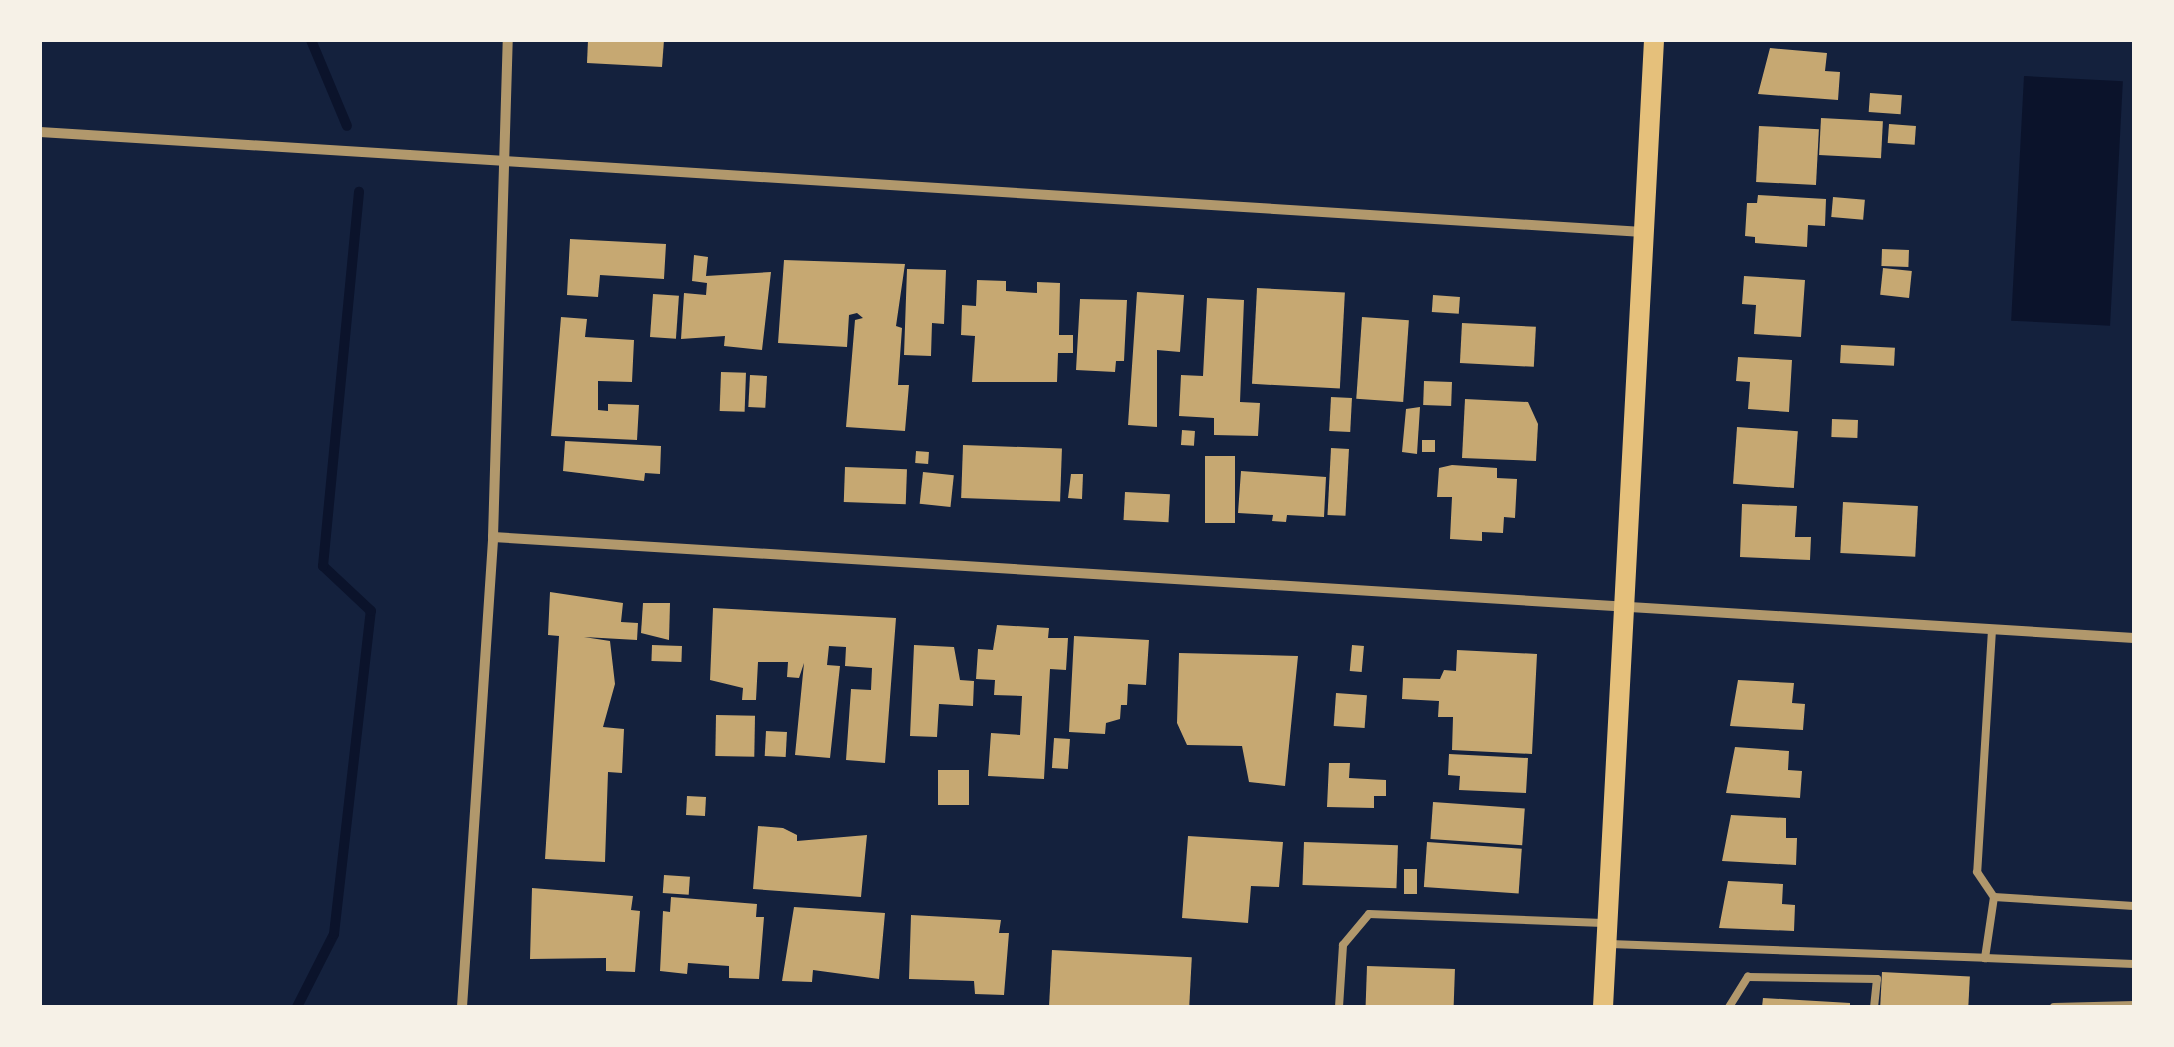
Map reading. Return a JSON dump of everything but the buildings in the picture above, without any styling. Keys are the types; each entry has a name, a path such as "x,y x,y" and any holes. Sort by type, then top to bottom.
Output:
{"main road":[{"path":"1603,1007 1654,40"}],"street":[{"path":"462,1007 492,537 508,40"},
{"path":"40,132 1644,232"},
{"path":"492,537 2134,638"}],"lane":[{"path":"1985,958 1994,897 1977,872 1992,630"},
{"path":"1994,897 2134,906"},
{"path":"1339,1007 1343,946 1369,914 1985,958 2134,964"},
{"path":"1729,1007 1748,976 1877,979 1874,1007"},
{"path":"2054,1007 2134,1005"}],"water":[{"path":"2024,76 2123,81 2110,326 2011,321"}],"waterway":[{"path":"311,40 347,126"},
{"path":"297,1007 334,934 371,611 323,566 359,192"}]}
